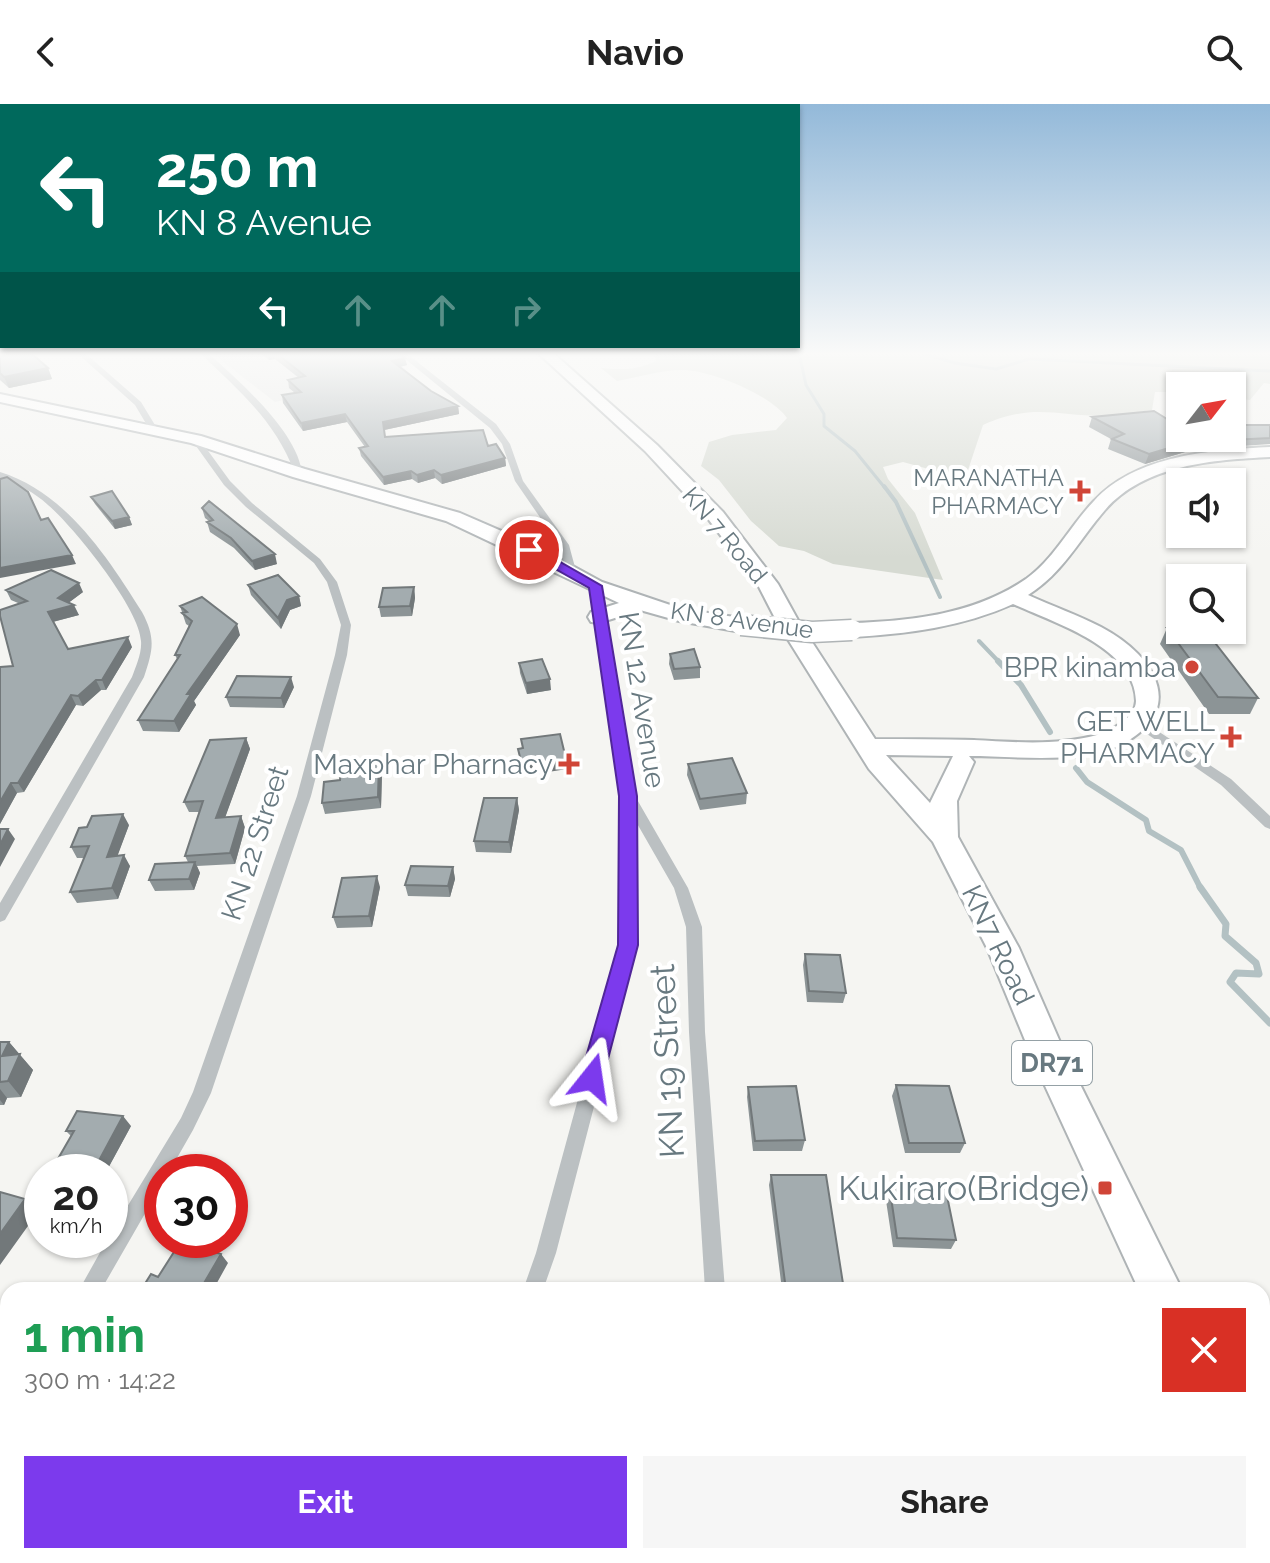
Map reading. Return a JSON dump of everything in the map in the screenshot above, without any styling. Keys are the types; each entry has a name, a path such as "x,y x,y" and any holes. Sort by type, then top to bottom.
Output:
{"main road":[{"name":"KN 8 Avenue","path":"111,421 195,439 299,473 453,517 571,571 595,586 639,603 679,615 812,632 897,629 938,622 1012,596 1054,566 1105,500 1118,488 1147,474 1181,464 1233,454 1270,452"},
{"name":"KN 7 Road","path":"621,421 716,516 768,584 788,622 874,755"},
{"path":"874,755 916,747 1015,752 1092,745 1122,734 1138,722 1148,706 1146,683 1131,660 1096,633 1012,596"},
{"path":"599,617 639,603"},
{"path":"849,717 883,736 916,747"},
{"path":"874,755 961,762 999,758 1015,752"},
{"name":"KN7 Road","path":"874,755 944,837 1003,948 1051,1062 1157,1282"},
{"path":"944,837 943,801 961,762"}],"street":[{"path":"149,421 154,430"},
{"path":"274,421 299,473"},
{"path":"487,421 506,444 519,481 564,545 571,571"},
{"name":"KN 22 Street","path":"94,1282 202,1093 304,796 346,625 332,582 317,561 249,505 227,483 195,439"},
{"path":"0,475 31,487 55,505 81,533 129,601 146,635 147,647 138,677 0,916"},
{"name":"KN 12 Avenue","path":"536,1282 628,945 628,796 595,586"},
{"path":"1138,722 1226,782 1270,824"},
{"name":"KN 19 Street","path":"628,796 681,888 694,927 715,1282"}],"shaded area":[{"path":"784,421 993,421 983,425 965,479 903,462 883,467 888,479 915,513 943,580 833,564 804,551 779,546 751,521 719,480 701,466 709,442 732,435 776,430"}],"building":[{"path":"350,421 387,421 383,422 385,437 483,430 488,446 496,444 505,458 441,475 434,470 417,475 411,471 383,477 359,448 368,446"},
{"path":"1100,421 1166,421 1166,449 1149,454 1112,439 1124,434"},
{"path":"1246,425 1270,425 1270,438 1246,439"},
{"path":"7,477 28,492 41,520 48,518 72,555 0,568 0,479"},
{"path":"112,491 129,517 112,521 91,497"},
{"path":"209,501 275,554 252,561 231,538 207,522 213,520 202,508"},
{"path":"51,570 79,583 58,598 74,605 48,612 68,649 128,637 102,680 96,680 78,696 71,695 18,783 11,783 0,802 0,667 13,666 0,610 27,601 6,590"},
{"path":"278,575 299,596 287,600 278,618 248,585"},
{"path":"414,587 410,606 379,607 383,588"},
{"path":"202,597 237,624 187,694 191,694 174,721 138,720 180,655 175,655 192,621 182,613 187,612 180,606"},
{"path":"1179,644 1216,644 1258,698 1218,697"},
{"path":"694,649 700,667 674,669 670,654"},
{"path":"542,659 550,679 526,683 519,663"},
{"path":"237,676 291,677 281,698 226,697"},
{"path":"560,734 566,759 522,765 518,749 523,748 521,739"},
{"path":"246,738 216,818 241,816 230,853 185,856 203,801 184,802 210,740"},
{"path":"732,758 747,793 700,799 688,764"},
{"path":"379,762 378,797 322,803 324,782 340,780 341,766"},
{"path":"484,798 517,798 509,842 474,841"},
{"path":"123,814 107,857 124,855 112,888 70,892 89,846 71,847 79,828 87,827 92,816"},
{"path":"0,829 8,829 0,845"},
{"path":"195,862 189,879 149,880 155,864"},
{"path":"411,866 453,867 448,886 405,885"},
{"path":"377,876 369,916 333,917 342,878"},
{"path":"805,954 840,955 846,993 809,991"},
{"path":"0,1042 9,1042 2,1056 20,1054 8,1081 0,1082"},
{"path":"896,1085 949,1086 965,1143 909,1143"},
{"path":"796,1086 805,1140 755,1141 748,1087"},
{"path":"77,1111 123,1116 103,1154 61,1154 74,1131 66,1131"},
{"path":"771,1175 826,1175 843,1282 785,1282"},
{"path":"889,1184 945,1186 956,1240 897,1238"},
{"path":"0,1192 24,1199 24,1200 0,1234"},
{"path":"170,1258 219,1258 205,1282 146,1282 151,1274 158,1277"}],"waterway":[{"path":"824,421 824,426 855,451 885,488"},
{"path":"884,486 896,502 940,597"},
{"path":"979,641 1000,663"},
{"path":"998,661 1021,685 1050,732"},
{"path":"1076,768 1087,782 1146,820 1149,831 1181,850 1201,889"},
{"path":"1200,887 1226,924 1225,936 1256,963 1259,974 1236,973 1230,982 1270,1023"}],"place":[{"name":"MARANATHA PHARMACY","path":"1080,491"},
{"name":"BPR kinamba","path":"1192,667"},
{"name":"GET WELL PHARMACY","path":"1231,737"},
{"name":"Maxphar Pharnacy","path":"569,764"},
{"name":"Kukiraro(Bridge)","path":"1105,1188"}],"route":[{"path":"529,550 595,586 628,796 628,945 592,1078"}]}
